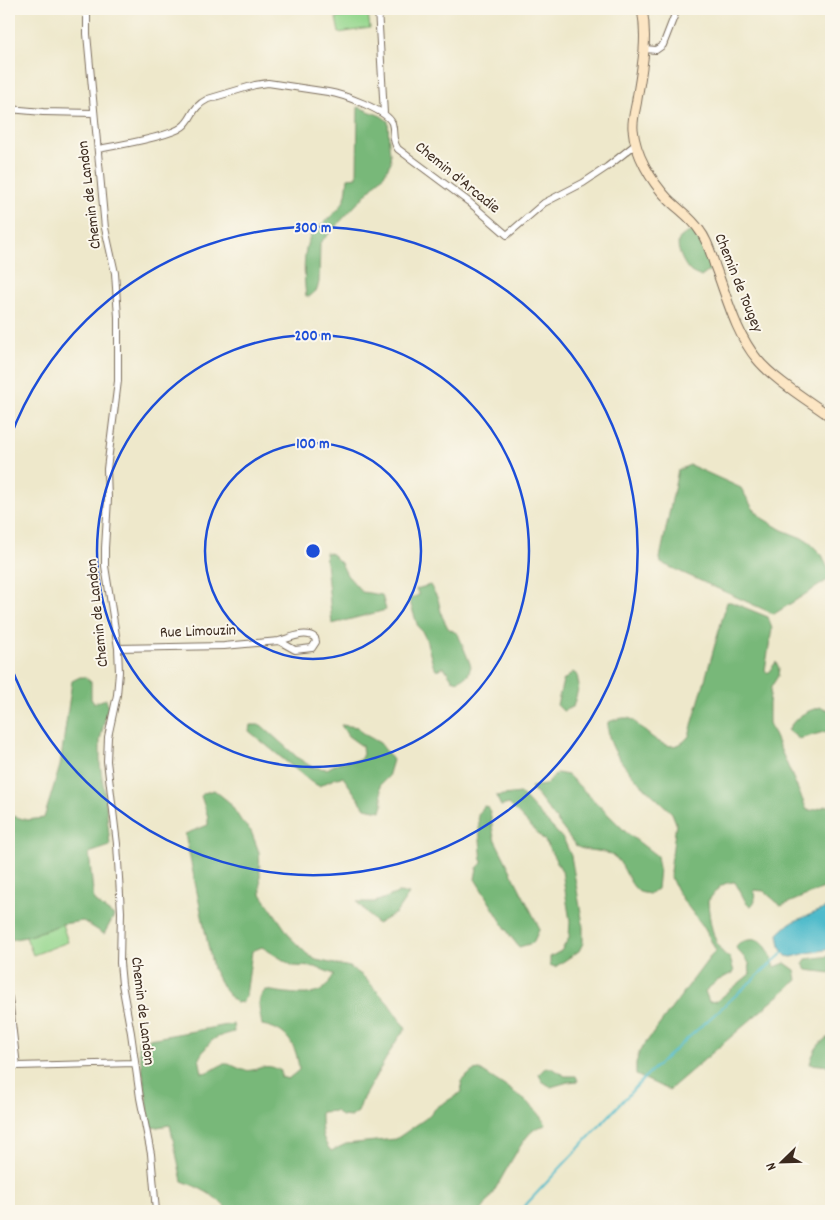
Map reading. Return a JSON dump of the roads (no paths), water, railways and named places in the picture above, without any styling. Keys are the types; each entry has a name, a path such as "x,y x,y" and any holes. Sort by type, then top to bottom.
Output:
{"street":[{"name":"Chemin de Landon","path":"87,9 87,34 105,228 115,273 118,317 118,381 107,469 108,499 105,548 105,566 118,648 117,695 108,737 107,761 117,844 121,912 120,963 135,1063 152,1154 156,1211"},
{"path":"98,149 174,131 186,122 200,103 256,85 268,84 338,94 384,114 378,9"},
{"path":"636,144 633,128 645,49 645,28 642,9"},
{"path":"645,49 656,50 663,45 677,9"},
{"path":"9,109 94,113"},
{"name":"Chemin d'Arcadie","path":"384,114 392,122 394,143 398,149 469,202 507,235 544,203 583,183 636,144"},
{"name":"Chemin de Tougey","path":"636,144 650,174 661,191 688,216 701,232 708,245 746,344 758,360 772,373 831,417"},
{"name":"Rue Limouzin","path":"118,648 224,646 280,641 300,635 310,635 315,638 316,642 312,648 295,650 280,641"},
{"path":"9,998 17,1066 135,1063"}],"water":[{"path":"831,906 831,949 792,957 786,956 780,946 778,934 790,923"}],"waterway":[{"path":"520,1211 648,1074 784,952"}]}
